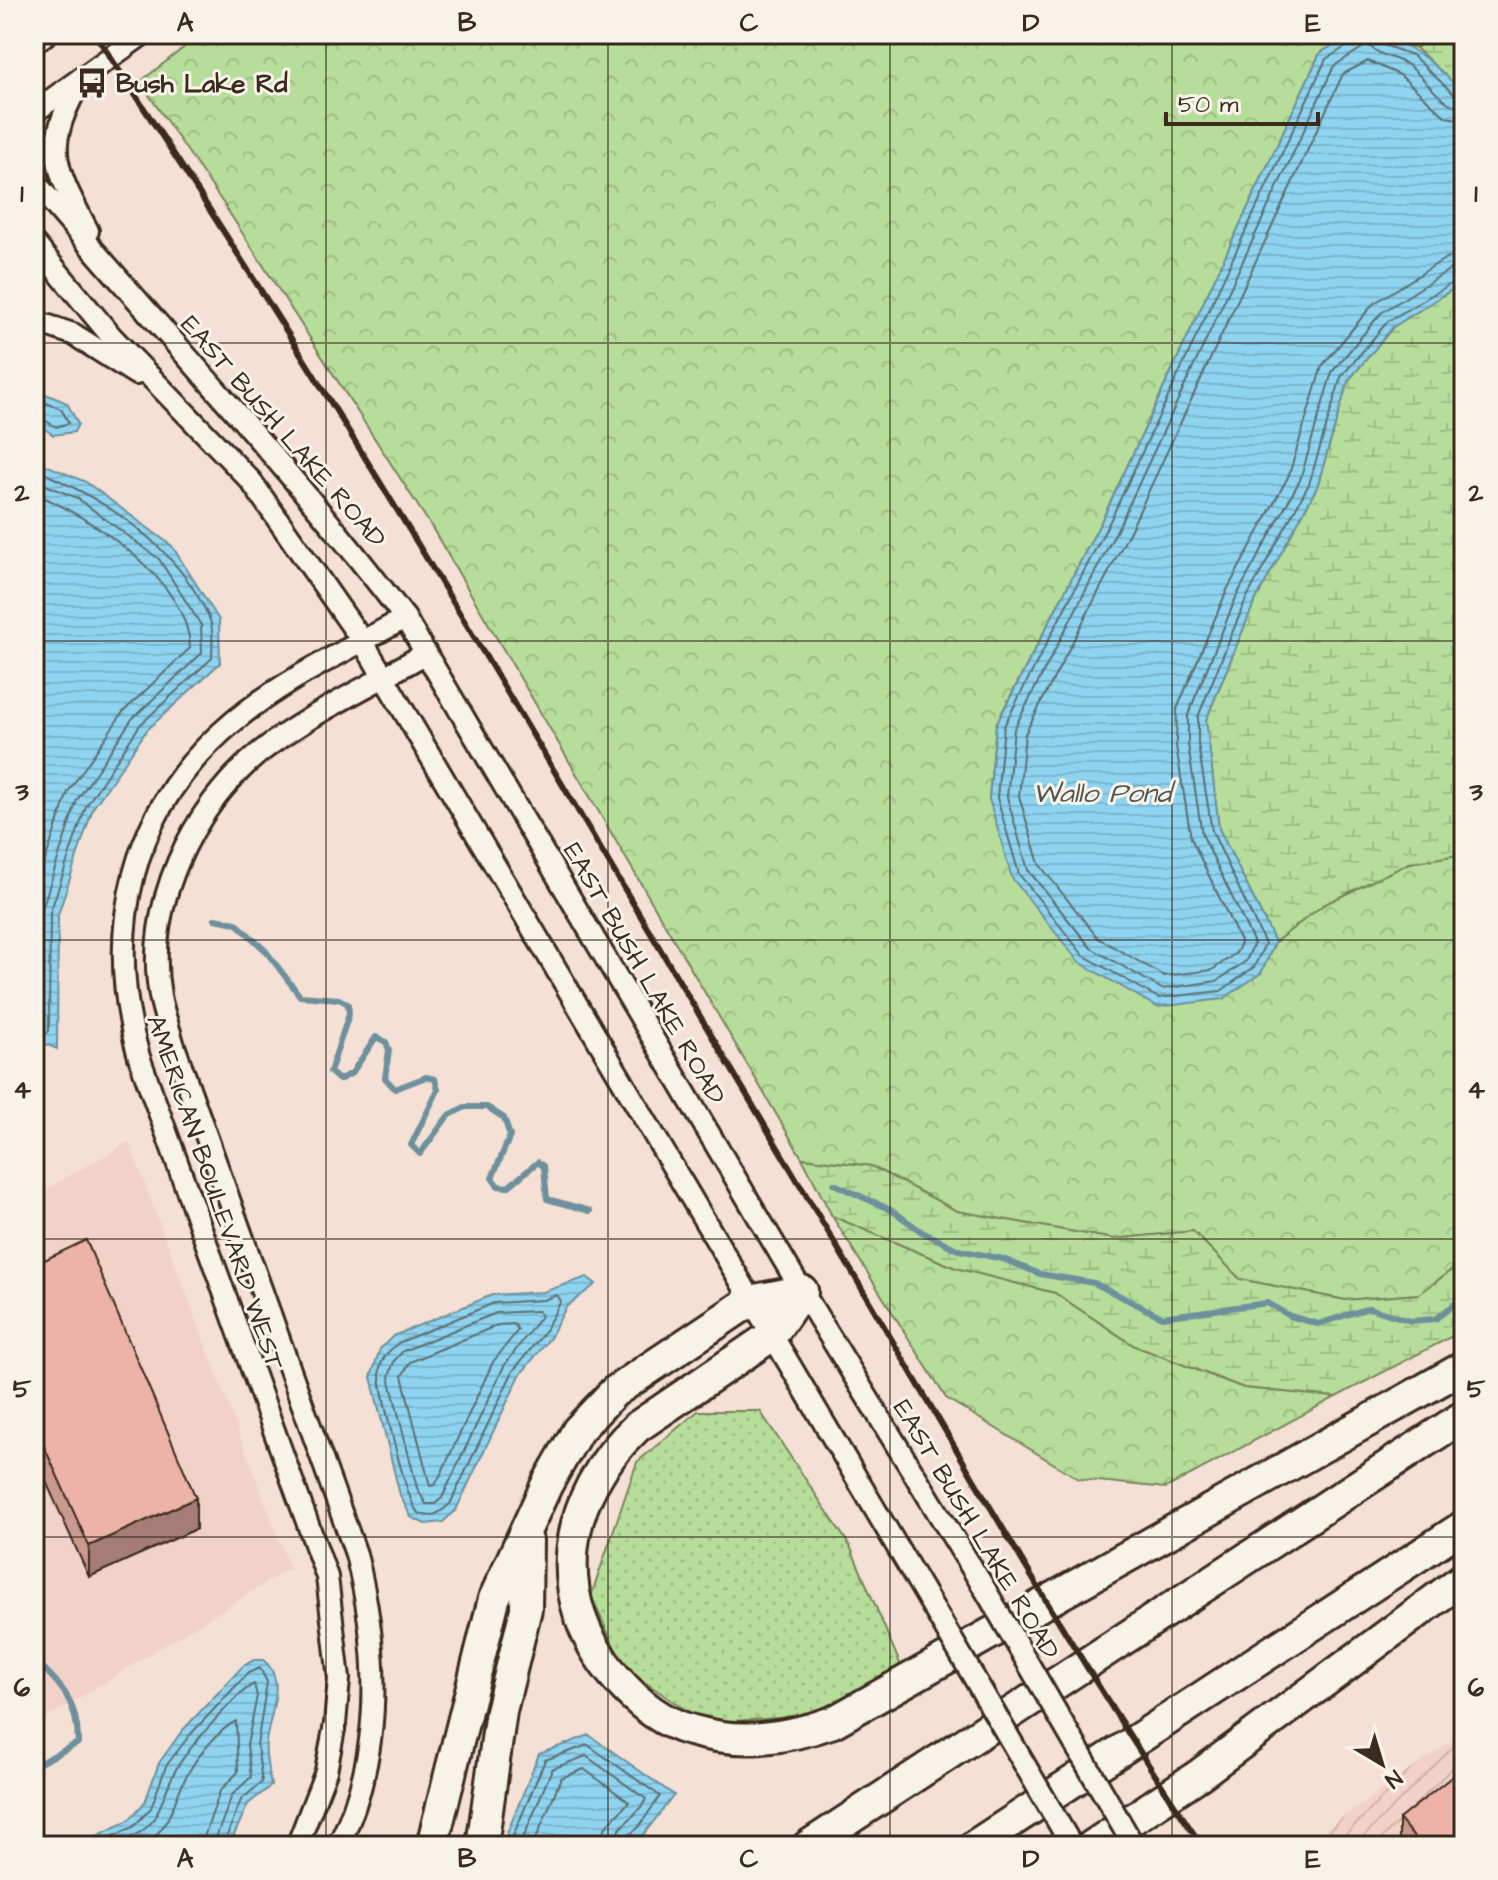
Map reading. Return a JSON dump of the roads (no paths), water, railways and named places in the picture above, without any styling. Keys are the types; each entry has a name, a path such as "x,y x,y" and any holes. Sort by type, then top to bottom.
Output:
{"highway":[{"path":"432,1846 494,1599 562,1456 578,1430 614,1392 750,1301 802,1291"},
{"path":"802,1291 771,1336 637,1427 619,1443 605,1461 583,1502 571,1554 573,1598 585,1632 607,1667 630,1694 660,1717 687,1730 722,1738 757,1740 795,1736 833,1722 1464,1367"},
{"path":"808,1846 1464,1416"},
{"path":"974,1846 1464,1526"},
{"path":"482,1846 501,1711 526,1609 528,1531"},
{"path":"1092,1846 1199,1775 1464,1578"}],"street":[{"path":"34,43 46,34"},
{"path":"34,112 143,34"},
{"path":"83,76 60,117 58,163 63,184 104,263"},
{"name":"EAST BUSH LAKE ROAD","path":"34,181 239,414 342,536 405,618 802,1291 986,1591 1134,1846"},
{"path":"34,243 156,386 251,481 363,642 1072,1846"},
{"path":"34,321 73,334 156,386"},
{"name":"AMERICAN BOULEVARD WEST","path":"297,1846 326,1771 335,1724 339,1679 327,1577 139,1057 126,1013 121,966 124,915 134,872 150,828 173,788 200,753 234,721 273,693 405,618"},
{"name":"AMERICAN BOULEVARD WEST","path":"338,1846 361,1783 370,1738 375,1691 374,1644 367,1597 356,1554 173,1043 160,995 158,954 167,896 184,848 229,781 259,753 293,730 426,653"}],"water":[{"name":"Wallo Pond","path":"1353,34 1388,38 1402,44 1427,59 1464,93 1464,282 1393,327 1348,381 1317,487 1254,603 1206,720 1219,829 1275,942 1261,973 1223,999 1157,1007 1079,962 1012,878 989,799 996,725 1104,516 1320,53"},
{"path":"34,389 67,403 78,424 74,432 53,435 42,426 35,410"},
{"path":"34,460 86,482 172,546 219,620 220,663 147,730 93,808 58,915 57,1049 34,1039"},
{"path":"587,1277 596,1284 566,1307 550,1338 520,1375 456,1510 443,1522 425,1524 411,1517 400,1495 371,1377 380,1349 393,1336 492,1295 543,1292"},
{"path":"254,1660 263,1660 270,1668 276,1687 266,1747 271,1786 248,1804 229,1846 77,1846 129,1820 145,1802 159,1763 182,1731 243,1666"},
{"path":"589,1735 674,1795 643,1835 626,1846 502,1846 539,1754"}],"waterway":[{"path":"215,919 236,923 265,950 300,996 339,999 348,1004 349,1014 330,1072 339,1080 352,1073 376,1037 386,1042 389,1050 385,1078 395,1089 426,1077 435,1079 438,1090 411,1145 420,1154 448,1116 465,1107 487,1107 504,1118 510,1136 492,1178 498,1186 508,1187 538,1162 544,1167 547,1199 590,1211"},
{"path":"834,1184 893,1211 922,1232 959,1250 1003,1259 1040,1274 1094,1283 1162,1317 1267,1303 1290,1316 1318,1324 1369,1308 1411,1321 1435,1319 1464,1297"},
{"path":"34,1659 67,1696 75,1717 78,1743 34,1766"}],"railway":[{"path":"95,34 387,493 1023,1562 1202,1846"}],"place":[{"name":"Bush Lake Rd","path":"92,83"}]}
